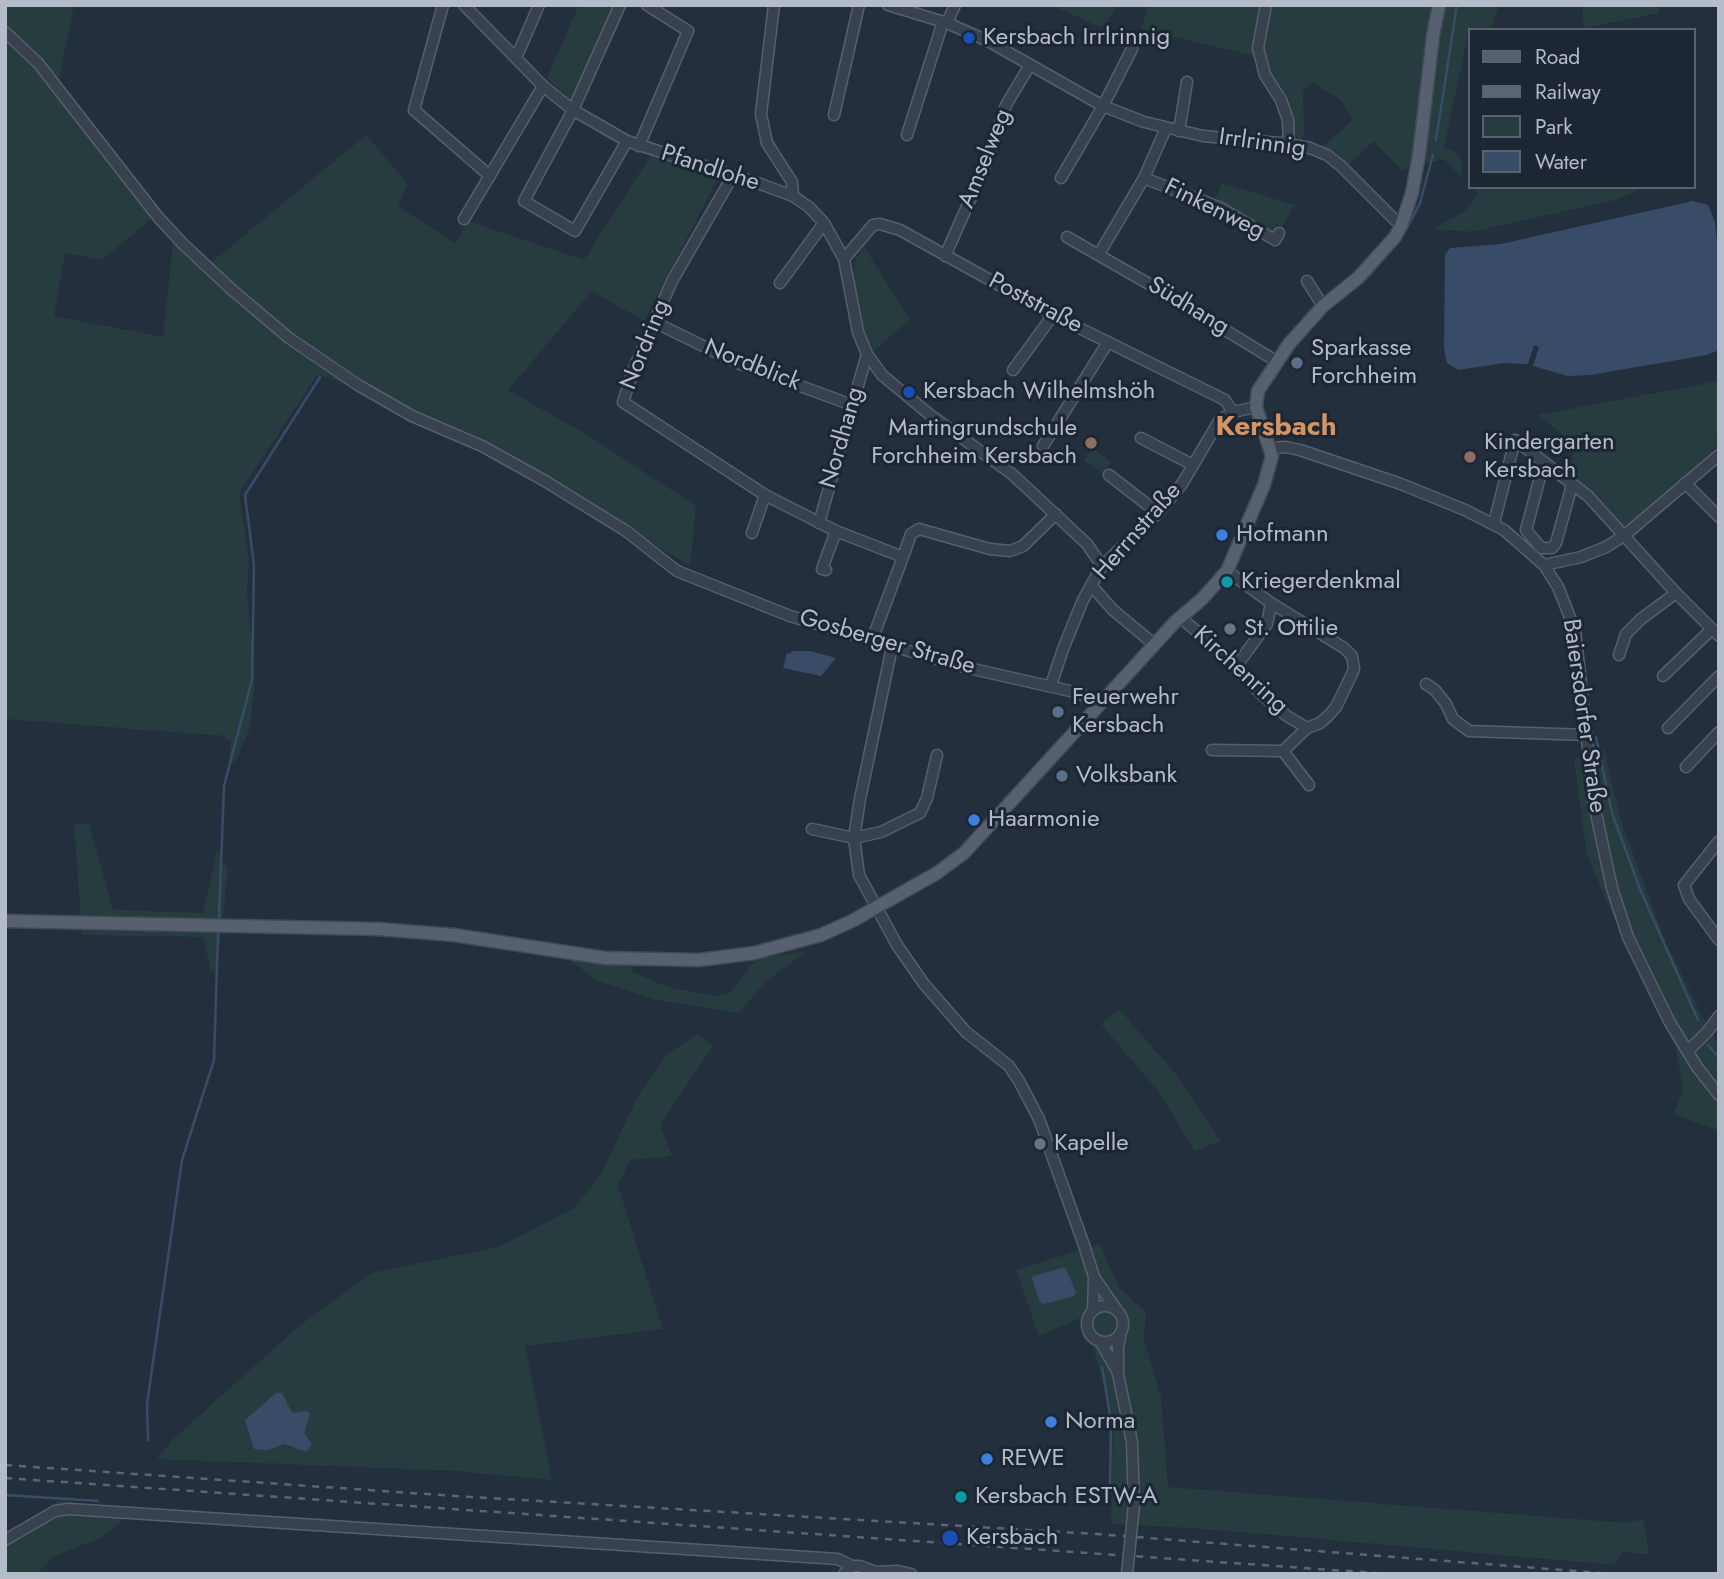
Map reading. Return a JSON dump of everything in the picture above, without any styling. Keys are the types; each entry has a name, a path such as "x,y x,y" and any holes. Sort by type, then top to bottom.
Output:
{"main road":[{"path":"5,921 378,929 454,935 605,958 659,961 728,957 778,948 821,935 937,873 964,853 1227,570 1270,468 1271,448 1256,407 1258,391 1276,361 1324,306 1358,278 1395,237 1401,226 1412,193 1439,5"}],"street":[{"path":"443,5 414,110 490,176"},
{"name":"Pfandlohe","path":"464,5 543,86 573,110 639,146 793,196"},
{"path":"516,58 539,5"},
{"path":"573,110 620,5"},
{"path":"639,146 688,30 647,5"},
{"path":"774,5 761,114 767,143 792,182 793,196 802,201 824,223 844,259 858,332 867,354 882,375 903,394 1012,474 1087,544 1101,566"},
{"path":"834,114 859,5"},
{"name":"Irrlrinnig","path":"888,5 945,22 988,41 1103,106 1166,128 1203,136 1289,144 1327,155 1401,226"},
{"path":"908,135 945,22 955,5"},
{"path":"1266,5 1258,48 1265,75 1281,100 1288,120 1289,144"},
{"name":"Gosberger Straße","path":"5,32 38,63 158,217 231,289 289,338 358,385 412,416 482,446 545,481 625,531 677,571 790,616 964,667 1079,693 1100,705"},
{"path":"1061,178 1132,49"},
{"name":"Amselweg","path":"946,256 985,166 1006,105 1030,65"},
{"path":"1179,131 1187,82"},
{"path":"464,219 543,86"},
{"name":"Pfandlohe","path":"573,110 523,200 575,231 627,141"},
{"path":"1099,254 1144,178 1166,128"},
{"name":"Nordring","path":"732,177 672,281 634,368 623,402 765,495 836,531 903,557"},
{"name":"Finkenweg","path":"1144,178 1221,208 1275,240 1279,233"},
{"path":"779,283 824,223"},
{"name":"Poststraße","path":"844,259 868,229 880,224 900,230 1053,315 1225,400 1233,412"},
{"name":"Südhang","path":"1067,237 1276,361"},
{"path":"1307,281 1324,306"},
{"path":"1013,370 1053,315"},
{"name":"Nordblick","path":"654,323 740,364 852,405"},
{"path":"1043,446 1108,342"},
{"name":"Nordhang","path":"819,523 867,354"},
{"path":"1233,412 1256,407"},
{"name":"Herrnstraße","path":"1051,685 1063,649 1101,566 1158,513 1182,484 1219,421 1233,412"},
{"path":"1141,438 1193,465"},
{"path":"1494,523 1515,440 1588,496 1715,632 1663,676"},
{"name":"Baiersdorfer Straße","path":"1271,448 1300,450 1401,484 1494,523 1518,540 1544,565 1558,587 1574,630 1594,804 1612,888 1628,937 1676,1033 1719,1095"},
{"path":"1544,565 1581,557 1606,547 1625,535 1719,456"},
{"path":"1544,462 1526,530 1541,548 1552,548 1556,543 1572,485"},
{"path":"1109,475 1158,513"},
{"path":"1685,483 1719,517"},
{"path":"752,533 765,495"},
{"path":"872,640 911,534 919,529 990,549 1010,551 1023,546 1056,514"},
{"path":"826,570 822,569 836,531"},
{"name":"Kirchenring","path":"1181,618 1213,645 1262,695 1287,716 1307,728 1320,723 1336,707 1354,669 1352,656 1344,648 1270,603 1227,570"},
{"path":"1091,585 1113,610 1155,645"},
{"path":"1619,655 1626,634 1676,593"},
{"path":"1235,668 1267,624 1270,603"},
{"path":"892,647 854,838 859,875 881,905 897,945 923,984 967,1032 1009,1066 1019,1081 1039,1119 1094,1277 1123,1322 1118,1347 1118,1374 1132,1442 1134,1505 1127,1574"},
{"path":"1668,728 1719,676"},
{"path":"1426,684 1435,690 1446,704 1453,719 1469,731 1587,734"},
{"path":"1212,750 1283,751 1307,728"},
{"path":"1686,766 1719,732"},
{"path":"1283,751 1309,785"},
{"path":"812,829 854,838 881,832 920,813 927,798 937,755"},
{"path":"1719,841 1684,885 1689,900 1719,940"},
{"path":"1688,1051 1719,1016"},
{"path":"1094,1277 1093,1311 1088,1319 1088,1328 1092,1336 1100,1341 1118,1374"},
{"path":"1093,1311 1104,1306 1116,1309"},
{"path":"1100,1341 1112,1340 1121,1332"},
{"path":"5,1541 55,1511 69,1508 838,1559 848,1570 869,1568 875,1573 898,1571 911,1574"}],"green space":[{"path":"5,5 74,5 57,89 155,216 102,260 65,253 54,316 163,337 174,234 208,265 366,135 408,184 398,206 455,243 468,221 584,260 651,155 717,180 644,321 592,291 508,390 586,434 696,506 690,566 476,436 318,374 239,493 249,559 247,590 255,680 250,728 235,763 229,764 231,741 222,736 5,719"},
{"path":"579,5 615,5 573,102 547,78"},
{"path":"1051,5 1117,5 1117,7 1102,28"},
{"path":"1149,5 1499,5 1491,28 1468,28 1444,148 1455,152 1461,159 1462,178 1444,159 1401,170 1374,141 1349,164 1323,147 1353,119 1339,99 1313,83 1303,91 1304,134 1299,141 1260,57 1141,29"},
{"path":"1582,5 1658,5 1659,13 1584,28"},
{"path":"1221,183 1295,205 1282,227 1277,224 1271,230 1216,199"},
{"path":"1473,189 1640,189 1615,200 1471,232 1433,229 1464,212 1478,194"},
{"path":"864,247 910,319 874,351 861,325 855,289 854,262"},
{"path":"1719,381 1719,432 1716,434 1719,444 1671,492 1623,528 1566,479 1576,445 1538,415"},
{"path":"1092,448 1111,462 1103,473 1084,460"},
{"path":"1604,750 1622,824 1666,943 1719,1045 1719,1131 1674,1114 1683,1089 1675,1042 1625,944 1587,855 1574,759"},
{"path":"74,823 89,824 113,910 203,913 217,851 228,869 217,973 211,971 203,937 82,935"},
{"path":"807,952 767,980 739,1013 656,1000 598,981 564,956 630,965 634,973 671,988 715,996 730,993 757,958"},
{"path":"1119,1009 1178,1077 1221,1141 1195,1151 1158,1091 1101,1024"},
{"path":"697,1034 713,1046 660,1125 672,1156 630,1160 618,1186 663,1329 525,1346 552,1480 457,1471 157,1459 171,1441 299,1326 371,1273 498,1247 574,1208 600,1176 638,1096 666,1055"},
{"path":"1100,1244 1119,1288 1146,1312 1144,1340 1161,1397 1168,1487 1627,1523 1643,1519 1649,1554 1623,1552 1615,1565 1205,1529 1111,1524 1113,1419 1093,1347 1085,1341 1080,1318 1039,1336 1016,1270"},
{"path":"60,1500 133,1511 102,1537 53,1557 37,1574 5,1574 5,1539"}],"water":[{"path":"1693,201 1708,205 1715,222 1719,266 1719,350 1707,355 1590,375 1568,376 1533,366 1539,347 1534,345 1528,364 1504,363 1458,370 1447,363 1444,348 1445,255 1450,248 1501,244"},
{"path":"810,651 836,658 821,676 783,668 787,653"},
{"path":"1065,1267 1076,1292 1074,1296 1044,1304 1040,1302 1033,1276"},
{"path":"276,1393 282,1393 292,1413 307,1411 310,1414 304,1433 312,1444 306,1452 285,1444 267,1450 254,1449 245,1420"}],"waterway":[{"path":"1436,140 1457,5"},
{"path":"1406,230 1420,203 1433,155"},
{"path":"1368,277 1386,256"},
{"path":"219,917 224,786 252,680 254,565 245,495 320,377"},
{"path":"1596,737 1612,813 1640,889 1698,1020"},
{"path":"148,1440 147,1404 182,1160 214,1060 218,933"},
{"path":"1708,1045 1719,1058"},
{"path":"1102,1367 1111,1421 1110,1490"},
{"path":"5,1495 98,1501"}],"railway":[{"path":"5,1465 455,1496 1097,1534 1614,1574"},
{"path":"5,1478 1391,1574"}],"place":[{"name":"Kersbach Irrlrinnig","path":"969,38"},
{"name":"Sparkasse Forchheim","path":"1297,363"},
{"name":"Kersbach Wilhelmshöh","path":"909,392"},
{"name":"Martingrundschule Forchheim Kersbach","path":"1091,443"},
{"name":"Kindergarten Kersbach","path":"1470,457"},
{"name":"Hofmann","path":"1222,535"},
{"name":"Kriegerdenkmal","path":"1227,582"},
{"name":"St. Ottilie","path":"1230,629"},
{"name":"Feuerwehr Kersbach","path":"1058,712"},
{"name":"Volksbank","path":"1062,776"},
{"name":"Haarmonie","path":"974,820"},
{"name":"Kapelle","path":"1040,1144"},
{"name":"Norma","path":"1051,1422"},
{"name":"REWE","path":"987,1459"},
{"name":"Kersbach ESTW-A","path":"961,1497"},
{"name":"Kersbach","path":"950,1538"}],"district":[{"name":"Kersbach","path":"1276,428"}]}
